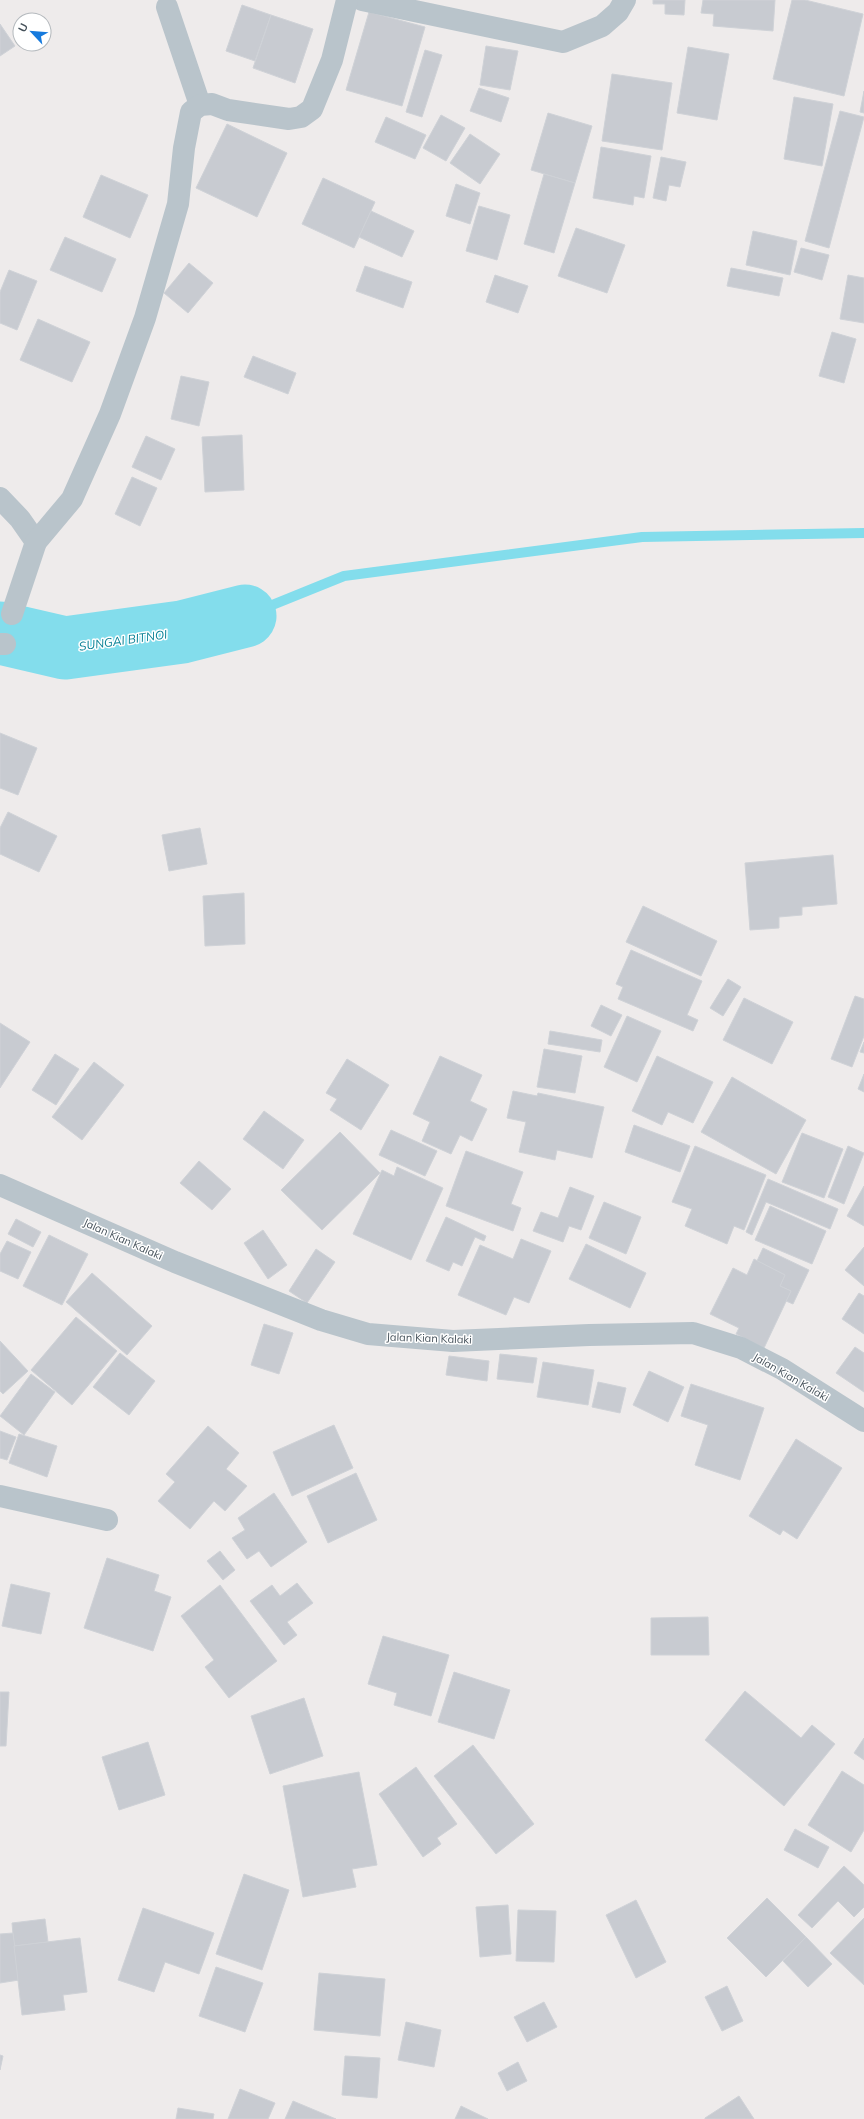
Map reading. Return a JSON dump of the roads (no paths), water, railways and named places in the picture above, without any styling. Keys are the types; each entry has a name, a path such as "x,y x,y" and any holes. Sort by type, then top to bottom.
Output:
{"street":[{"path":"12,614 36,542 72,499 110,414 145,318 178,204 184,148 191,112 200,105 212,104 228,110 289,120 301,117 312,109 332,60 348,0"},
{"path":"362,0 563,42 602,26 618,12 624,0"},
{"path":"167,7 200,105"},
{"path":"0,498 20,518 36,542"},
{"name":"Jalan Kian Kalaki","path":"0,1186 175,1262 321,1320 368,1334 453,1341 589,1335 693,1333 741,1348 782,1369 864,1422"},
{"path":"0,1496 107,1520"}],"waterway":[{"path":"245,616 344,576 642,537 864,533"},
{"name":"SUNGAI BITNOI","path":"0,633 65,648 182,632 245,616"}]}
